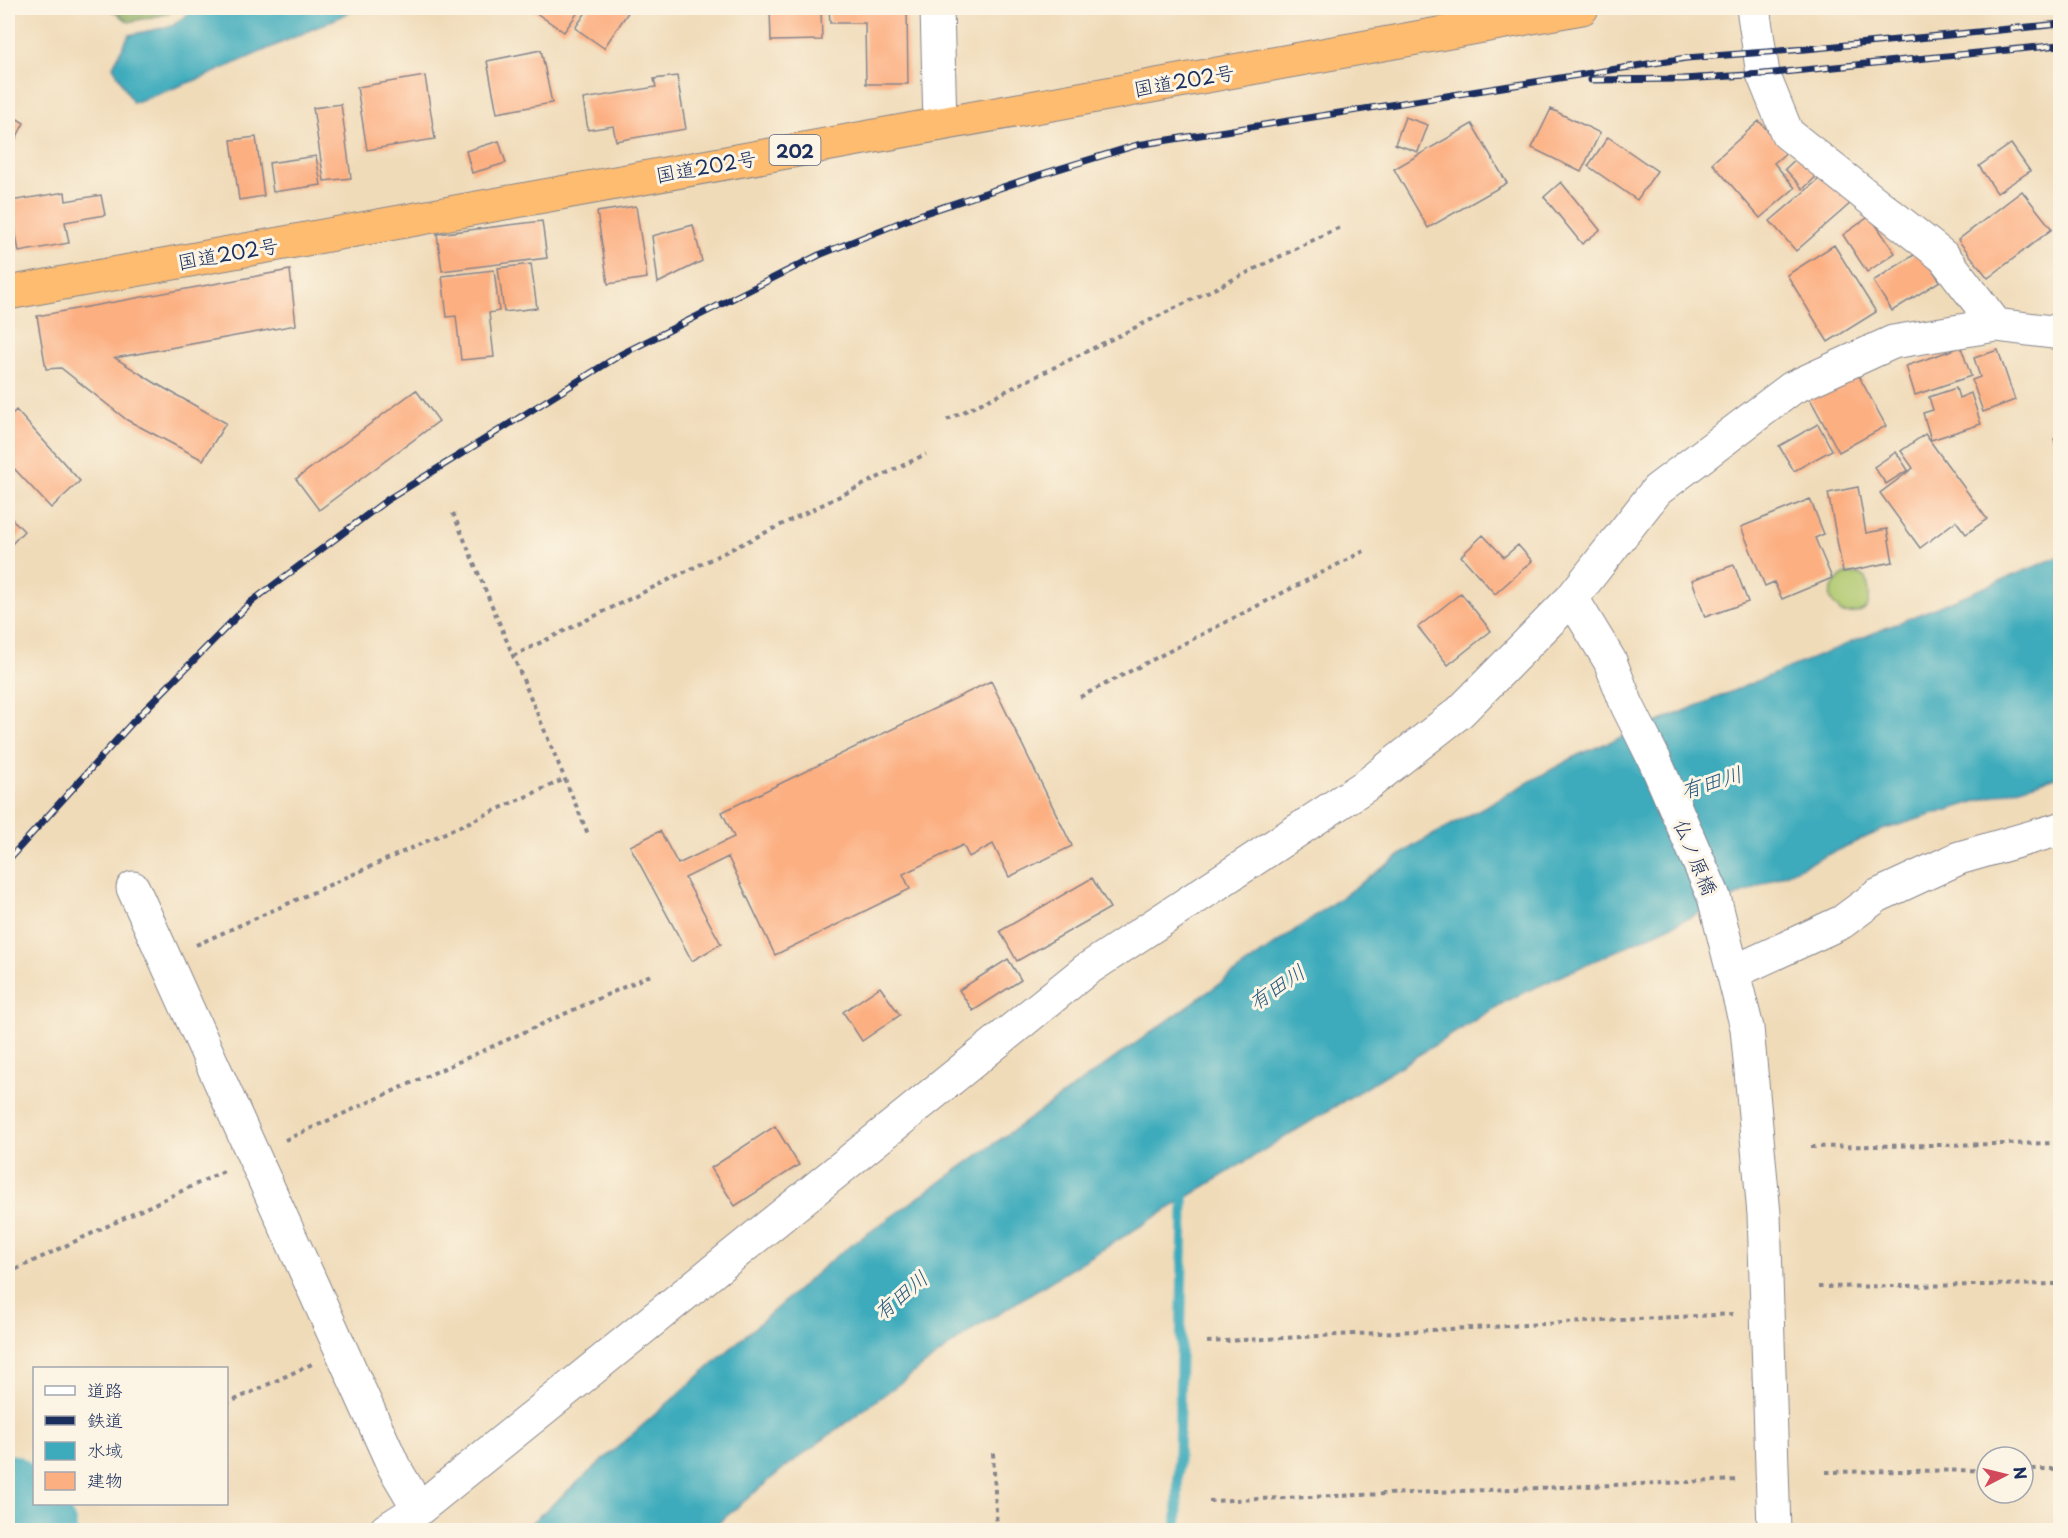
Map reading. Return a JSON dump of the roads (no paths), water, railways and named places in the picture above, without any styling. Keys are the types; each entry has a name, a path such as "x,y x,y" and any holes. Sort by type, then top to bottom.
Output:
{"highway":[{"name":"国道202号","path":"8,293 1582,8"}],"street":[{"path":"937,8 940,124"},
{"path":"1753,8 1762,74 1787,133 1944,257 1996,325"},
{"path":"386,1530 418,1509 1086,970 1368,784 1451,719 1572,598 1658,490 1792,388 1893,342 1996,325 2061,333"},
{"name":"仏ノ原橋","path":"1572,598 1610,661 1627,705 1655,761 1714,897 1747,1028 1764,1214 1774,1530"},
{"path":"1731,959 1842,921 1877,896 1959,858 2061,829"},
{"path":"133,888 394,1467 418,1509"}],"water":[{"path":"195,8 355,8 342,16 204,77 133,103 113,66 129,35 172,26"},
{"name":"有田川","path":"2060,556 2060,776 1882,830 1506,1001 975,1328 779,1472 710,1530 523,1530 836,1256 1415,845 1578,755"}],"waterway":[{"path":"1177,1530 1184,1186"},
{"path":"8,1486 45,1530"}],"railway":[{"path":"8,860 132,723 251,602 387,500 620,355 819,255 919,215 1137,145 1686,58 1806,49 2060,24"},
{"path":"1591,80 1683,79 1763,74 2060,45"}]}
